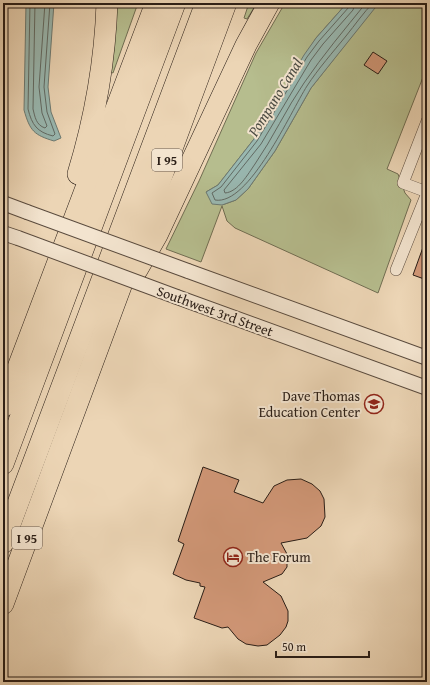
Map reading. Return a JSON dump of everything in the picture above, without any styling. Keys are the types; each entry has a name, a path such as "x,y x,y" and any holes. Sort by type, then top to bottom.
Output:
{"highway":[{"path":"42,306 94,119 102,65 107,3"},
{"path":"3,407 156,3"},
{"path":"3,464 175,3"},
{"path":"3,543 206,3"},
{"name":"I 95","path":"3,604 226,3"},
{"path":"109,317 157,236 240,56 269,3"}],"street":[{"path":"396,270 427,192 403,183 427,121"},
{"name":"Southwest 3rd Street","path":"3,203 427,358"},
{"name":"Southwest 3rd Street","path":"3,233 427,388"}],"green space":[{"path":"115,3 138,3 113,73 110,72"},
{"path":"249,3 257,3 247,19 244,18"},
{"path":"285,3 347,3 316,38 254,139 218,185 206,192 222,205 236,200 248,189 275,151 311,88 379,3 427,3 427,67 387,169 398,174 405,193 411,200 378,293 235,228 227,221 222,206 201,262 166,249 199,181 256,53"}],"water":[{"path":"26,3 54,3 48,87 51,112 61,138 54,141 42,137 34,131 28,123 24,110"},
{"path":"347,3 379,3 311,88 275,151 248,189 236,200 222,205 212,204 206,192 218,185 254,139 304,55 316,38"}],"building":[{"path":"373,52 387,61 378,74 364,65"},
{"path":"427,239 427,280 413,275"},
{"name":"The Forum","path":"203,467 239,480 234,492 263,503 274,486 287,480 301,479 312,484 320,491 324,499 325,517 321,526 307,538 281,543 287,554 287,567 282,574 263,582 281,596 288,611 288,621 286,627 280,635 267,645 258,646 246,644 238,639 228,627 222,628 194,618 205,587 200,586 200,583 186,580 173,574 184,544 178,541"}],"place":[{"name":"Dave Thomas Education Center","path":"374,404"},
{"name":"The Forum","path":"233,557"}],"water label":[{"name":"Pompano Canal","path":"275,97"}]}
